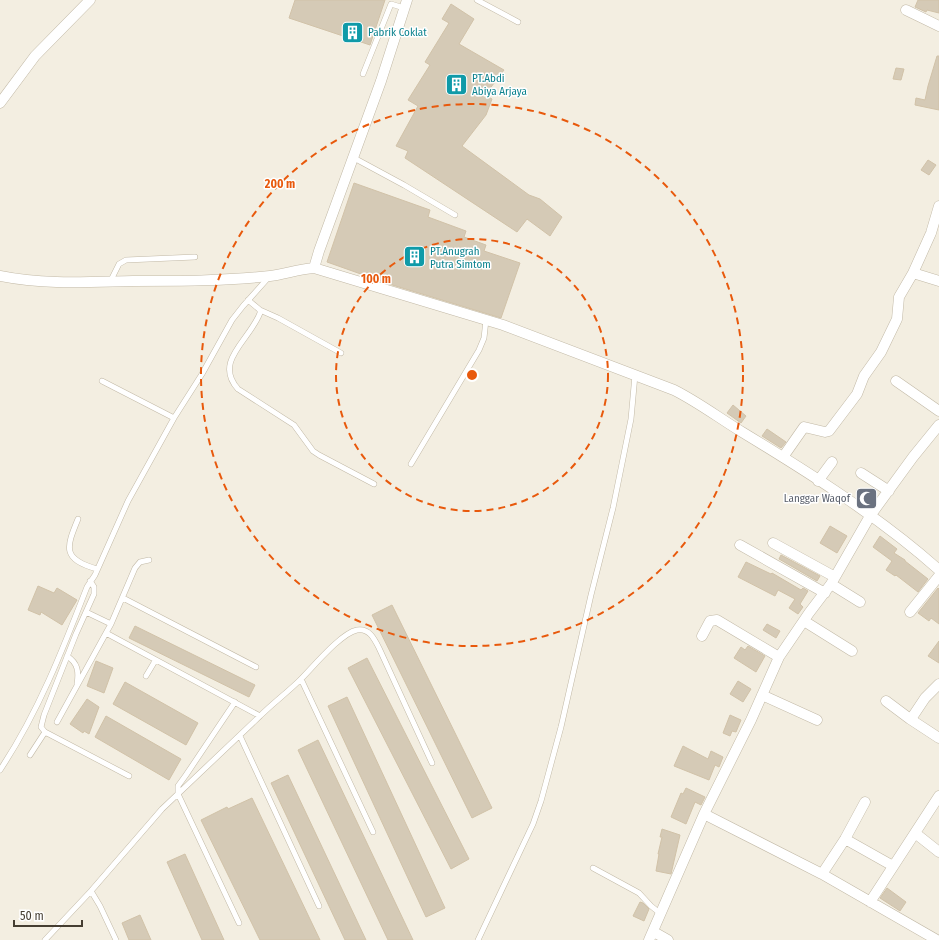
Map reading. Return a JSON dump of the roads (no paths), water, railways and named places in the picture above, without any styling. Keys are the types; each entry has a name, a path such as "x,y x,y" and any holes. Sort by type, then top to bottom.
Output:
{"street":[{"path":"0,102 35,56 90,0"},
{"path":"314,268 381,81 405,4"},
{"path":"906,10 939,26"},
{"path":"783,457 804,427 825,432 829,431 857,394 864,376 881,352 897,319 899,297 913,273 931,233 939,206"},
{"path":"0,276 59,283 110,282 270,276 314,268 486,320 533,335 663,385 690,398 783,457 870,516 939,570"},
{"path":"913,273 939,281"},
{"path":"896,381 939,411"},
{"path":"668,940 652,936 704,814 779,658 804,620 833,581 870,516 888,490 939,425"},
{"path":"818,481 832,462"},
{"path":"861,473 888,490"},
{"path":"772,543 833,581 860,602"},
{"path":"740,545 825,593"},
{"path":"910,612 939,576"},
{"path":"702,636 710,621 717,620 779,658"},
{"path":"804,620 852,651"},
{"path":"911,719 925,698 939,684"},
{"path":"762,695 817,720"},
{"path":"886,701 939,738"},
{"path":"822,874 865,802"},
{"path":"870,902 915,833 937,803"},
{"path":"704,814 822,874 937,940"},
{"path":"915,833 939,852"},
{"path":"844,839 893,866"}],"lane":[{"path":"477,0 518,22"},
{"path":"363,74 391,2 405,4"},
{"path":"354,158 404,184 455,215"},
{"path":"110,282 119,264 126,260 195,257"},
{"path":"0,770 17,745 36,709 90,581 128,501 174,418 202,374 232,320 270,276"},
{"path":"248,300 260,310 278,318 340,353"},
{"path":"260,310 258,317 230,362 229,373 233,384 238,389 294,425 313,451 374,484"},
{"path":"411,464 479,350 484,338 486,320"},
{"path":"478,940 533,824 543,794 561,727 591,595 613,508 631,419 635,375"},
{"path":"102,381 174,418"},
{"path":"78,519 70,538 69,550 74,559 80,563 97,569"},
{"path":"57,722 111,624 135,568 140,562 149,560"},
{"path":"90,581 95,591 67,656 41,722 41,727 45,732 129,776"},
{"path":"123,598 256,667"},
{"path":"86,612 111,624"},
{"path":"45,940 91,891 162,809 301,679 328,651 354,630 368,632 373,637 432,763"},
{"path":"106,633 260,716"},
{"path":"67,656 73,660 78,669 75,690"},
{"path":"146,676 155,660"},
{"path":"301,679 374,832"},
{"path":"235,702 180,783 178,794 239,923"},
{"path":"30,755 45,732"},
{"path":"240,736 319,906"},
{"path":"593,868 639,893 651,906 662,914"},
{"path":"91,891 116,940"}],"place":[{"name":"Pabrik Coklat","path":"352,32"},
{"name":"PT.Abdi Abiya Arjaya","path":"456,84"},
{"name":"PT.Anugrah Putra Simtom","path":"415,257"},
{"name":"Langgar Waqof","path":"866,498"}]}
